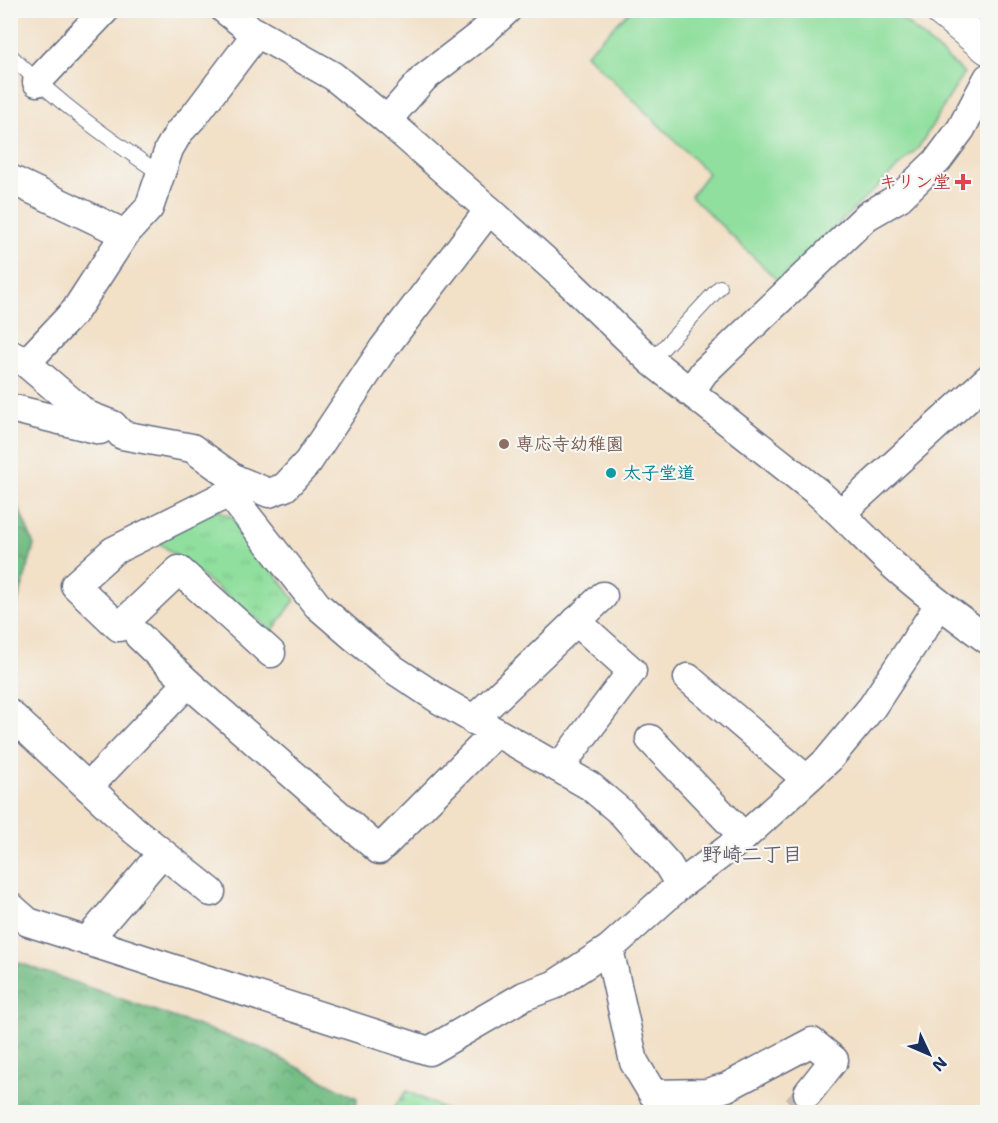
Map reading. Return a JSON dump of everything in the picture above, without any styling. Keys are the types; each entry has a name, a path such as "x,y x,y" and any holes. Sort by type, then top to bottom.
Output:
{"highway":[{"path":"941,10 987,48"}],"street":[{"path":"37,82 105,10"},
{"path":"225,10 256,24 333,76 387,120 489,210 651,361 841,513 892,564 939,605 987,640"},
{"path":"387,120 424,78 481,34 507,10"},
{"path":"122,435 113,425 87,415 18,359 75,311 125,234 149,208 168,149 179,132 195,115 256,24"},
{"path":"690,392 704,372 867,216 900,197 938,160 961,129 987,78"},
{"path":"10,179 125,234"},
{"path":"271,653 179,570 119,627 75,585 113,551 232,486 269,493 285,487 308,462 383,350 489,210"},
{"path":"841,513 987,378"},
{"path":"10,408 122,435 192,448 232,486 317,605 393,669 485,726 590,786 622,813 668,865 680,885"},
{"path":"139,636 188,683 379,850 576,621 603,596"},
{"path":"10,906 28,922 429,1051 524,996 555,985 609,949 680,885 744,837 828,760 872,707 939,605"},
{"path":"559,768 632,671 576,621"},
{"path":"688,678 806,779"},
{"path":"88,787 188,683"},
{"path":"10,714 162,853 211,892"},
{"path":"650,739 744,837"},
{"path":"87,940 162,853"},
{"path":"609,949 634,1062 652,1094 707,1093 727,1087 812,1042 834,1060 799,1105"}],"lane":[{"path":"10,55 37,82 82,120 161,174"},
{"path":"651,361 720,288"}],"green space":[{"path":"892,10 964,73 919,147 778,281 691,196 708,173 586,54 630,11"},
{"path":"10,487 34,545 16,609 11,619"},
{"path":"216,509 232,517 295,600 272,631 157,541"},
{"path":"11,960 261,1048 357,1098 356,1112 11,1112"},
{"path":"407,1091 450,1112 390,1112"}],"tunnel":[{"path":"797,1108 808,1093"}],"place":[{"name":"キリン堂","path":"963,182"},
{"name":"専応寺幼稚園","path":"504,444"},
{"name":"太子堂道","path":"611,473"}],"district":[{"name":"野崎二丁目","path":"752,854"}]}
